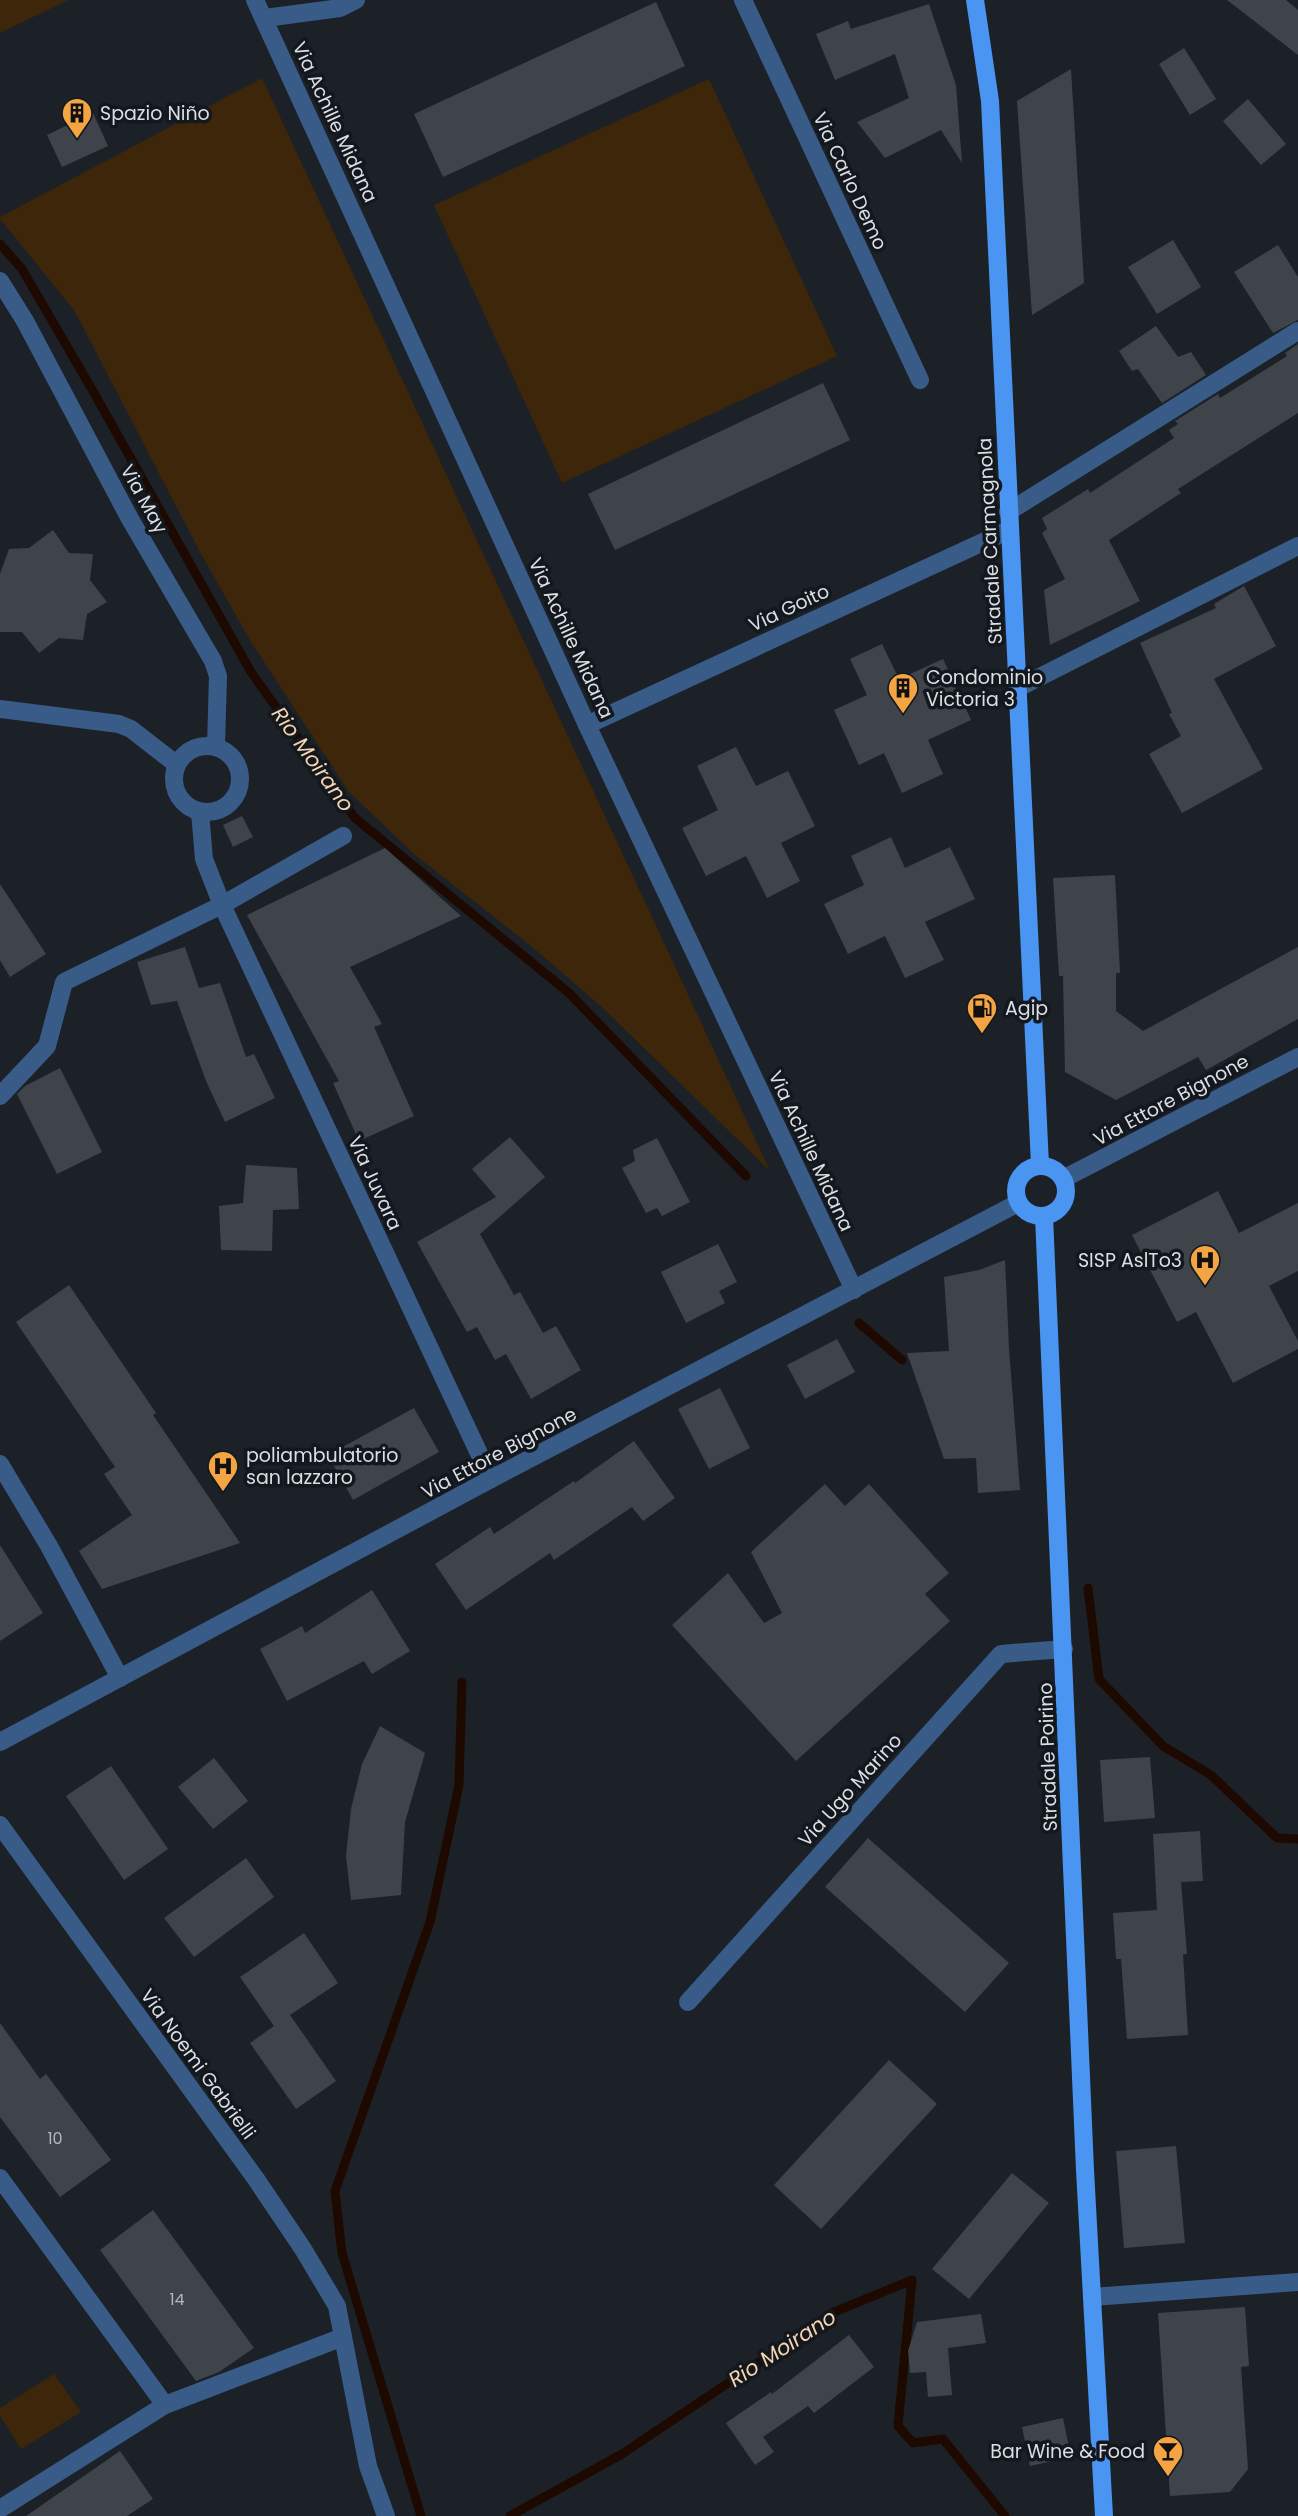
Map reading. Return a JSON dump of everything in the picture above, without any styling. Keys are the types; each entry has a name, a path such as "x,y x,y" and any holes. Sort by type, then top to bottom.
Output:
{"main road":[{"name":"Stradale Carmagnola","path":"975,0 990,101 1040,1165"},
{"path":"1040,1165 1054,1169 1063,1179 1066,1187 1063,1202 1052,1214 1044,1216 1030,1213 1018,1203 1016,1195 1019,1178 1024,1171 1040,1165"},
{"name":"Stradale Poirino","path":"1044,1216 1085,2170 1104,2516"}],"street":[{"name":"Via Achille Midana","path":"255,0 587,724 854,1290"},
{"path":"265,19 340,8 356,0"},
{"name":"Via Carlo Demo","path":"743,0 920,380"},
{"name":"Via May","path":"0,281 25,321 130,519 213,661 218,676 216,746"},
{"path":"1008,512 1298,331"},
{"name":"Via Goito","path":"587,724 1009,530"},
{"path":"1018,688 1298,546"},
{"path":"0,709 118,724 131,729 176,764"},
{"path":"216,746 234,759 239,769 240,781 232,801 223,808 200,812 191,808 176,793 173,784 176,764 183,754 193,748 216,746"},
{"name":"Via Juvara","path":"200,812 204,859 222,905 491,1479"},
{"path":"0,1096 47,1046 64,982 222,905 343,836"},
{"name":"Via Ettore Bignone","path":"1063,1179 1298,1057"},
{"name":"Via Ettore Bignone","path":"0,1742 491,1479 1018,1203"},
{"path":"0,1464 49,1546 120,1678"},
{"name":"Via Ugo Marino","path":"688,2002 1001,1654 1064,1649"},
{"name":"Via Noemi Gabrielli","path":"0,1825 256,2179 337,2306 368,2466 386,2516"},
{"path":"0,2178 166,2405"},
{"path":"1092,2297 1298,2282"},
{"path":"0,2509 166,2405 343,2337"}],"shaded area":[{"path":"0,0 68,0 0,33"},
{"path":"262,78 770,1171 605,1010 536,950 415,855 349,792 251,642 201,554 74,310 0,219"},
{"path":"709,79 837,356 562,483 434,205"},
{"path":"54,2374 81,2412 21,2449 0,2416 0,2408"}],"building":[{"path":"1227,0 1286,0 1298,10 1298,55"},
{"path":"656,2 685,66 443,177 414,114"},
{"path":"929,4 956,85 962,163 941,130 885,158 857,122 909,98 895,54 835,80 816,34 848,21 851,29"},
{"path":"1184,48 1216,99 1190,115 1159,64"},
{"path":"1071,69 1084,283 1032,315 1017,101"},
{"path":"1248,99 1286,144 1261,165 1223,121"},
{"name":"Spazio Niño","path":"93,113 108,146 62,167 47,135"},
{"path":"1173,240 1201,287 1157,314 1128,267"},
{"path":"1278,245 1298,277 1298,320 1273,333 1234,272"},
{"path":"1156,326 1178,357 1191,352 1206,375 1162,403 1138,369 1132,371 1119,351"},
{"path":"1298,344 1298,413 1178,489 1181,493 1109,540 1140,601 1050,645 1044,590 1065,579 1042,533 1047,529 1042,518 1088,489 1090,493 1174,438 1169,430 1178,424 1175,421 1218,394 1220,398 1287,356 1285,353"},
{"path":"823,383 850,440 615,550 588,494"},
{"path":"53,530 69,553 93,554 90,580 107,602 87,614 83,640 59,638 39,653 22,632 0,632 0,574 9,549 29,548"},
{"path":"1244,586 1276,646 1214,679 1263,769 1182,813 1149,754 1181,736 1169,714 1172,713 1140,643 1216,608 1214,604"},
{"name":"Condominio Victoria 3","path":"882,644 899,679 943,659 971,720 928,740 943,774 902,793 884,753 859,765 834,710 867,695 850,659"},
{"path":"736,747 756,786 788,771 815,826 781,843 800,881 767,898 746,856 706,876 682,828 718,810 697,766"},
{"path":"242,816 253,837 233,847 223,825"},
{"path":"891,837 905,868 950,847 975,899 925,922 944,960 905,978 885,936 848,954 824,904 864,885 851,856"},
{"path":"385,848 461,916 350,967 382,1024 374,1027 414,1116 359,1141 333,1083 339,1081 247,915"},
{"path":"1115,875 1120,973 1116,973 1116,1011 1143,1031 1298,947 1298,1019 1206,1070 1198,1057 1116,1100 1065,1072 1063,976 1059,976 1053,878"},
{"path":"0,884 46,954 10,977 0,960"},
{"path":"185,947 199,988 220,983 246,1057 254,1054 275,1098 225,1122 206,1081 177,1001 151,1005 137,962"},
{"path":"60,1068 102,1152 57,1174 17,1094 25,1086"},
{"path":"510,1137 545,1177 480,1234 514,1295 520,1292 543,1333 556,1326 581,1370 531,1399 506,1354 495,1360 477,1327 467,1332 417,1242 496,1197 472,1169"},
{"path":"657,1138 690,1202 662,1216 657,1208 646,1213 622,1168 635,1161 633,1150"},
{"path":"246,1165 297,1168 299,1209 273,1210 272,1251 221,1250 219,1206 243,1203"},
{"name":"SISP AslTo3","path":"1218,1191 1239,1233 1298,1203 1298,1271 1269,1286 1298,1341 1298,1349 1233,1383 1196,1312 1177,1322 1132,1235"},
{"path":"718,1244 737,1282 719,1291 725,1303 686,1323 661,1272"},
{"path":"1005,1260 1020,1490 978,1493 976,1458 944,1459 907,1353 949,1351 944,1277 979,1270"},
{"path":"69,1285 240,1543 102,1589 79,1551 132,1515 104,1474 115,1467 16,1322"},
{"path":"837,1339 855,1372 805,1399 787,1365"},
{"path":"720,1388 750,1448 709,1469 678,1409"},
{"path":"414,1408 439,1452 353,1500 328,1455"},
{"path":"634,1441 675,1498 643,1521 632,1507 554,1560 550,1553 466,1610 435,1564 490,1527 494,1534 574,1481 575,1483"},
{"path":"825,1484 845,1506 869,1484 949,1573 925,1594 950,1621 796,1761 672,1625 728,1573 764,1623 782,1613 751,1552"},
{"path":"0,1545 43,1613 0,1641"},
{"path":"372,1590 410,1651 372,1674 364,1661 287,1701 260,1649 302,1626 305,1633"},
{"path":"380,1726 425,1753 405,1822 401,1895 351,1900 346,1856 351,1809 362,1764"},
{"path":"1150,1757 1155,1818 1104,1822 1100,1760"},
{"path":"214,1758 248,1801 213,1829 178,1787"},
{"path":"111,1766 168,1849 124,1880 66,1796"},
{"path":"1200,1831 1203,1881 1181,1882 1187,1954 1183,1954 1188,2035 1127,2039 1121,1959 1116,1959 1113,1913 1157,1910 1153,1834"},
{"path":"868,1838 1009,1963 965,2012 825,1887"},
{"path":"246,1858 274,1897 194,1957 164,1918"},
{"path":"304,1933 338,1983 290,2015 336,2081 296,2109 250,2043 274,2026 240,1977"},
{"path":"0,2023 40,2079 46,2074 111,2160 60,2197 0,2117"},
{"path":"889,2060 937,2104 821,2229 774,2185"},
{"path":"1176,2146 1185,2243 1124,2248 1116,2151"},
{"path":"1012,2173 1049,2203 969,2299 932,2269"},
{"path":"153,2210 254,2348 219,2372 196,2381 100,2250"},
{"path":"1245,2307 1249,2366 1241,2367 1248,2469 1230,2492 1170,2496 1158,2313"},
{"path":"981,2314 986,2343 948,2348 952,2395 928,2397 926,2372 910,2373 908,2351 917,2322"},
{"path":"849,2335 874,2367 814,2413 808,2406 763,2437 774,2452 755,2465 726,2423 771,2392 772,2394"},
{"path":"1063,2418 1071,2457 1030,2466 1022,2427"},
{"path":"120,2451 153,2499 127,2516 26,2516"}],"waterway":[{"name":"Rio Moirano","path":"0,244 22,269 251,672 355,818 569,993 746,1176"},
{"path":"859,1323 902,1360"},
{"path":"1088,1588 1099,1679 1163,1746 1211,1775 1277,1838 1298,1839"},
{"path":"421,2516 342,2253 335,2191 430,1922 459,1785 462,1682"},
{"name":"Rio Moirano","path":"510,2516 622,2454 834,2312 912,2280 898,2426 913,2443 943,2439 1005,2516"}],"place":[{"name":"Spazio Niño","path":"77,140"},
{"name":"Condominio Victoria 3","path":"903,715"},
{"name":"Agip","path":"982,1035"},
{"name":"SISP AslTo3","path":"1205,1287"},
{"name":"poliambulatorio san lazzaro","path":"223,1493"},
{"name":"Bar Wine & Food","path":"1168,2478"}]}
